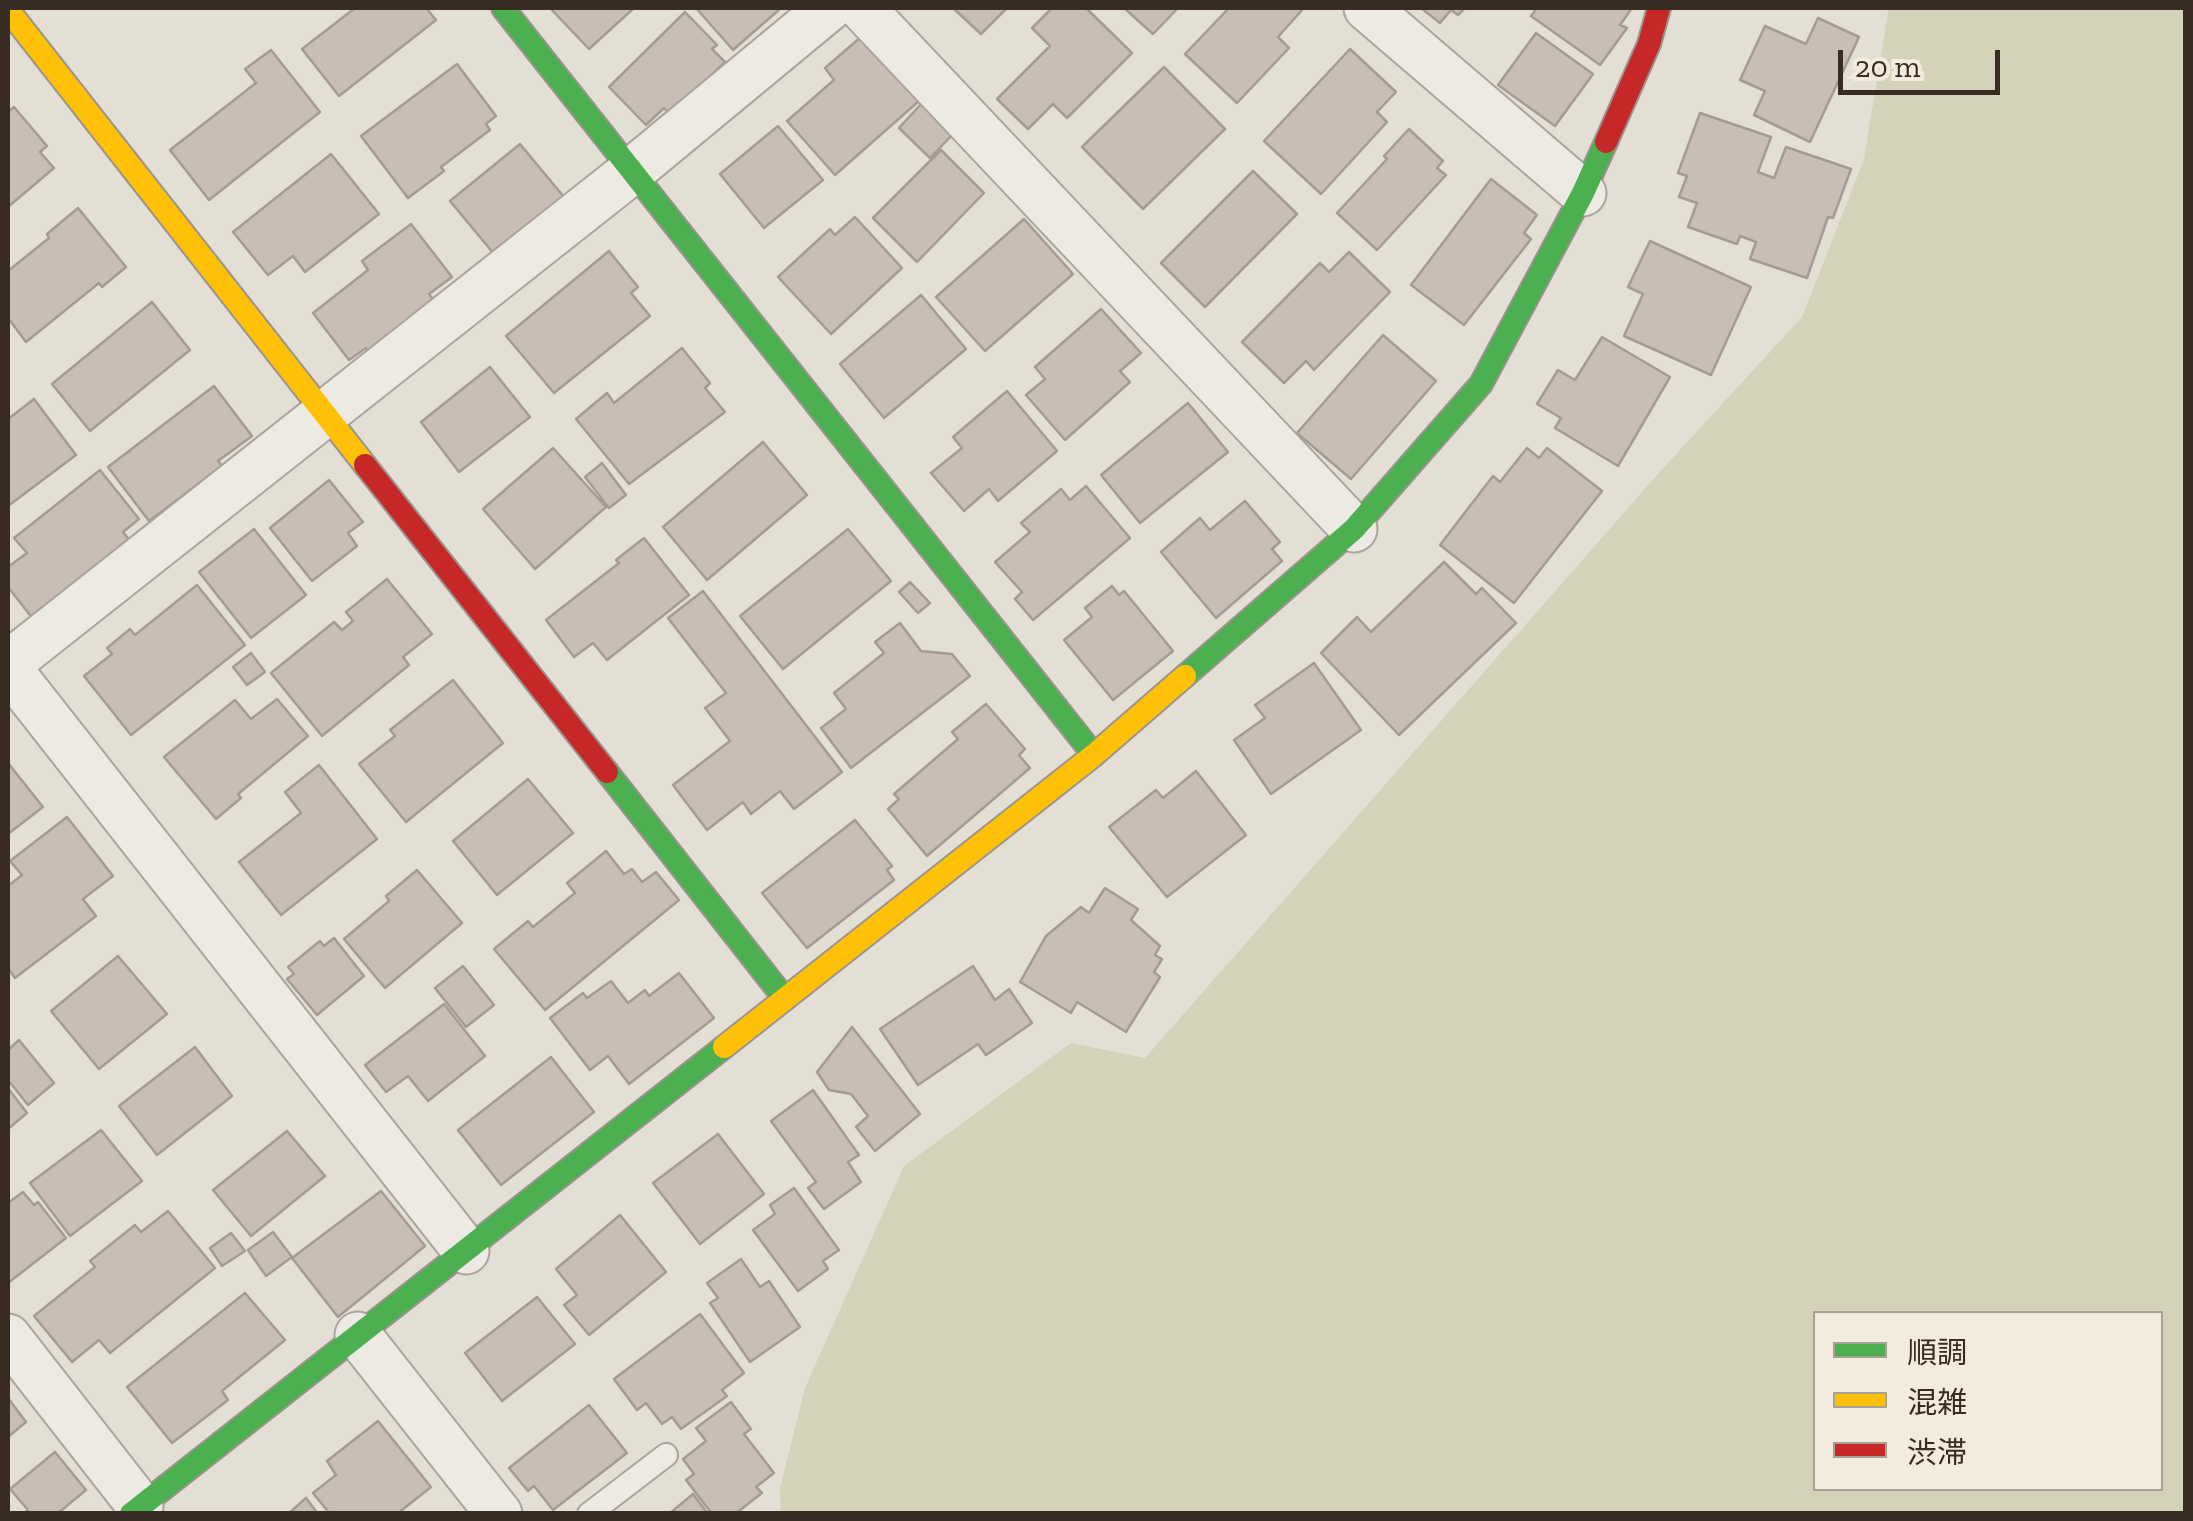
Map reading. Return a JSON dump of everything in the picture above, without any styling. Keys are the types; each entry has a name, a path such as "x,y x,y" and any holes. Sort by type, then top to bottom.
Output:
{"street":[{"path":"503,8 1094,755"},
{"path":"466,1250 8,666 632,171 829,8"},
{"path":"862,8 1354,529"},
{"path":"1367,8 1584,193"},
{"path":"8,1336 136,1510 1094,755 1354,529 1481,384 1584,193 1649,44 1659,8"},
{"path":"8,10 785,999"},
{"path":"358,1335 499,1514"}],"lane":[{"path":"590,1514 666,1455"}],"shaded area":[{"path":"1889,8 2185,8 2185,1513 781,1513 780,1488 805,1388 904,1166 1071,1043 1145,1058 1657,475 1802,317 1864,159"}],"building":[{"path":"355,8 426,8 436,20 339,96 302,49"},
{"path":"550,8 634,8 589,49"},
{"path":"696,8 781,8 733,50"},
{"path":"953,8 1007,8 981,34"},
{"path":"1052,8 1086,8 1132,53 1067,118 1053,104 1028,129 997,99 1050,46 1032,28"},
{"path":"1124,8 1178,8 1153,34"},
{"path":"1229,8 1302,10 1278,37 1289,48 1237,103 1185,54"},
{"path":"1421,8 1465,8 1458,15 1451,10 1440,23"},
{"path":"1537,8 1632,8 1620,25 1627,28 1600,65 1531,16"},
{"path":"685,12 717,45 712,49 725,62 670,115 664,108 646,125 609,87"},
{"path":"1818,18 1859,37 1810,142 1754,115 1765,91 1740,80 1765,26 1806,44"},
{"path":"1536,33 1593,74 1555,126 1498,85"},
{"path":"862,36 919,101 835,175 787,121 834,80 825,68"},
{"path":"1350,49 1396,92 1377,112 1387,122 1321,194 1264,141"},
{"path":"271,50 320,112 209,200 170,150 256,83 245,69"},
{"path":"457,64 496,116 486,124 490,130 408,198 361,136"},
{"path":"1164,67 1225,129 1143,209 1082,147"},
{"path":"922,103 954,133 930,158 899,128"},
{"path":"14,107 47,146 40,152 54,168 8,207 8,112"},
{"path":"1700,113 1771,137 1758,172 1774,178 1786,147 1851,169 1833,218 1828,217 1807,278 1750,259 1756,242 1740,236 1737,244 1688,227 1697,203 1679,197 1687,176 1678,173"},
{"path":"778,126 823,180 764,228 720,174"},
{"path":"1409,129 1443,161 1437,168 1446,175 1377,250 1337,213"},
{"path":"520,144 564,197 494,254 450,201"},
{"path":"941,150 984,193 917,262 873,218"},
{"path":"331,154 379,214 305,272 293,256 268,275 233,232"},
{"path":"1253,171 1297,214 1205,307 1161,263"},
{"path":"1491,179 1537,215 1524,233 1531,239 1464,325 1411,285"},
{"path":"78,208 126,267 102,287 99,283 26,342 8,318 8,271"},
{"path":"855,217 902,268 831,334 778,277 830,229 835,235"},
{"path":"1024,219 1073,274 985,351 936,297"},
{"path":"411,224 452,277 429,294 438,306 373,357 366,348 349,360 313,313 368,270 362,261"},
{"path":"1650,241 1751,287 1711,375 1624,336 1643,294 1628,287"},
{"path":"609,251 638,287 631,293 650,316 554,393 506,336"},
{"path":"1349,252 1390,292 1314,370 1306,361 1284,383 1242,342 1320,263 1329,272"},
{"path":"921,295 966,349 884,418 840,364"},
{"path":"152,302 190,350 90,431 52,384"},
{"path":"1101,309 1141,353 1120,371 1130,382 1065,440 1026,395 1045,379 1035,367"},
{"path":"1383,335 1436,381 1351,479 1297,433"},
{"path":"1602,337 1670,377 1618,466 1555,428 1561,418 1537,404 1558,370 1575,380"},
{"path":"682,348 710,383 705,388 725,412 629,484 576,419 607,393 614,403"},
{"path":"490,367 530,417 459,472 421,422"},
{"path":"214,386 252,436 218,461 222,466 149,521 108,467"},
{"path":"1007,391 1057,451 998,501 989,489 964,511 931,473 962,448 953,437"},
{"path":"34,399 76,455 8,506 8,419"},
{"path":"1188,403 1228,452 1140,523 1101,475"},
{"path":"763,442 807,495 707,580 663,527"},
{"path":"553,448 606,507 535,569 483,509"},
{"path":"1527,448 1539,458 1547,448 1602,491 1514,603 1440,545 1493,476 1500,482"},
{"path":"602,463 626,495 609,508 585,477"},
{"path":"100,470 139,519 123,532 130,541 33,619 8,587 8,567 27,553 14,538"},
{"path":"329,480 363,522 348,533 357,546 312,581 270,528"},
{"path":"1086,486 1130,538 1033,620 1015,599 1022,592 995,562 1030,532 1021,523 1061,489 1070,500"},
{"path":"1245,501 1280,542 1272,549 1282,561 1216,618 1161,552 1200,518 1210,530"},
{"path":"254,529 306,595 251,638 199,572"},
{"path":"848,529 891,581 783,669 740,616"},
{"path":"644,538 689,595 607,660 593,643 574,657 546,620 619,563 616,560"},
{"path":"1444,562 1476,594 1482,588 1516,623 1399,735 1321,653 1357,617 1371,632"},
{"path":"387,579 432,634 403,657 409,665 322,736 271,673 334,622 342,630 353,621 346,612"},
{"path":"910,582 930,603 918,613 899,592"},
{"path":"197,585 245,645 131,735 84,676 112,654 107,648 130,629 135,635"},
{"path":"1112,586 1119,595 1124,591 1173,651 1113,700 1064,640 1092,617 1085,608"},
{"path":"703,591 842,772 794,809 780,791 751,814 743,802 707,830 673,785 730,741 705,708 726,693 668,618"},
{"path":"900,623 921,651 952,654 970,676 851,768 821,728 846,709 834,693 884,653 875,642"},
{"path":"251,653 265,672 247,685 233,667"},
{"path":"1314,663 1361,730 1271,794 1234,740 1265,718 1255,705"},
{"path":"453,680 503,743 406,822 359,764 395,736 390,730"},
{"path":"277,699 308,736 238,794 241,798 216,819 164,757 235,700 251,719"},
{"path":"986,704 1025,749 1019,755 1030,768 927,856 888,809 899,799 894,794 958,739 952,732"},
{"path":"8,763 43,807 8,834"},
{"path":"319,765 377,839 281,915 239,862 301,813 285,792"},
{"path":"1196,771 1246,835 1167,897 1109,827 1156,790 1163,798"},
{"path":"528,779 573,833 497,895 453,841"},
{"path":"67,817 113,876 83,899 96,916 15,978 8,968 8,886 22,875 10,861"},
{"path":"855,820 892,866 887,870 894,880 807,948 762,893"},
{"path":"606,851 624,874 632,869 642,882 656,872 679,900 545,1010 494,949 528,921 533,927 575,893 567,883"},
{"path":"417,870 462,923 385,988 344,939 389,901 386,896"},
{"path":"1105,888 1138,909 1131,920 1160,946 1155,955 1162,959 1154,972 1160,977 1126,1032 1077,1002 1071,1013 1020,982 1046,936 1081,907 1089,913"},
{"path":"334,938 364,976 317,1015 287,979 294,974 288,967 320,941 324,946"},
{"path":"118,956 167,1014 99,1069 51,1011"},
{"path":"463,966 494,1005 466,1027 435,988"},
{"path":"973,966 995,1000 1009,989 1032,1023 986,1055 978,1044 918,1085 880,1029"},
{"path":"679,973 714,1018 629,1084 608,1056 590,1070 550,1018 583,993 587,998 611,981 628,1003 645,990 649,996"},
{"path":"444,1004 485,1056 428,1101 408,1076 386,1092 365,1065"},
{"path":"852,1027 920,1114 875,1151 856,1127 868,1116 851,1094 829,1090 817,1072"},
{"path":"19,1040 54,1083 28,1105 8,1080 8,1050"},
{"path":"195,1047 232,1096 157,1155 119,1106"},
{"path":"551,1057 594,1112 501,1185 458,1130"},
{"path":"8,1088 27,1113 8,1129"},
{"path":"813,1090 859,1155 848,1162 861,1182 824,1209 808,1188 816,1182 771,1121"},
{"path":"101,1130 142,1181 70,1236 30,1183"},
{"path":"287,1131 325,1176 251,1236 213,1190"},
{"path":"718,1134 764,1194 700,1244 653,1183"},
{"path":"794,1188 839,1250 823,1261 828,1269 798,1291 753,1230 775,1214 770,1205"},
{"path":"381,1191 425,1246 338,1317 292,1258"},
{"path":"23,1192 34,1205 38,1202 66,1238 8,1283 8,1203"},
{"path":"168,1211 215,1268 110,1353 99,1340 72,1362 34,1316 95,1267 90,1261 135,1225 141,1232"},
{"path":"620,1215 666,1272 589,1335 564,1305 577,1295 556,1269"},
{"path":"273,1232 292,1257 266,1276 248,1250"},
{"path":"231,1233 245,1251 222,1266 210,1248"},
{"path":"741,1259 760,1287 769,1281 800,1327 750,1362 710,1303 718,1298 707,1283"},
{"path":"245,1293 285,1340 222,1391 228,1400 172,1443 127,1387"},
{"path":"537,1297 575,1344 502,1401 465,1353"},
{"path":"700,1314 744,1373 722,1390 727,1396 681,1429 672,1417 662,1424 646,1403 637,1410 614,1379"},
{"path":"8,1398 26,1422 8,1437"},
{"path":"731,1402 751,1429 744,1434 774,1473 756,1487 762,1493 735,1514 712,1514 686,1480 694,1474 683,1459 706,1441 696,1428"},
{"path":"589,1405 627,1453 553,1510 534,1486 528,1491 509,1468"},
{"path":"378,1421 431,1487 397,1514 330,1514 313,1493 336,1475 327,1461"},
{"path":"55,1452 86,1490 57,1514 24,1514 28,1510 10,1489"},
{"path":"693,1494 708,1514 669,1514"},
{"path":"306,1498 318,1514 288,1514"}],"traffic: fast":[{"path":"503,8 1094,755"},
{"path":"1185,676 1354,529 1481,384 1606,142"},
{"path":"607,772 785,999"},
{"path":"131,1514 724,1047"}],"traffic: slow":[{"path":"8,10 365,465"},
{"path":"724,1047 1094,755 1185,676"}],"traffic: jam":[{"path":"1606,142 1649,44 1659,8"},
{"path":"365,465 607,772"}]}
